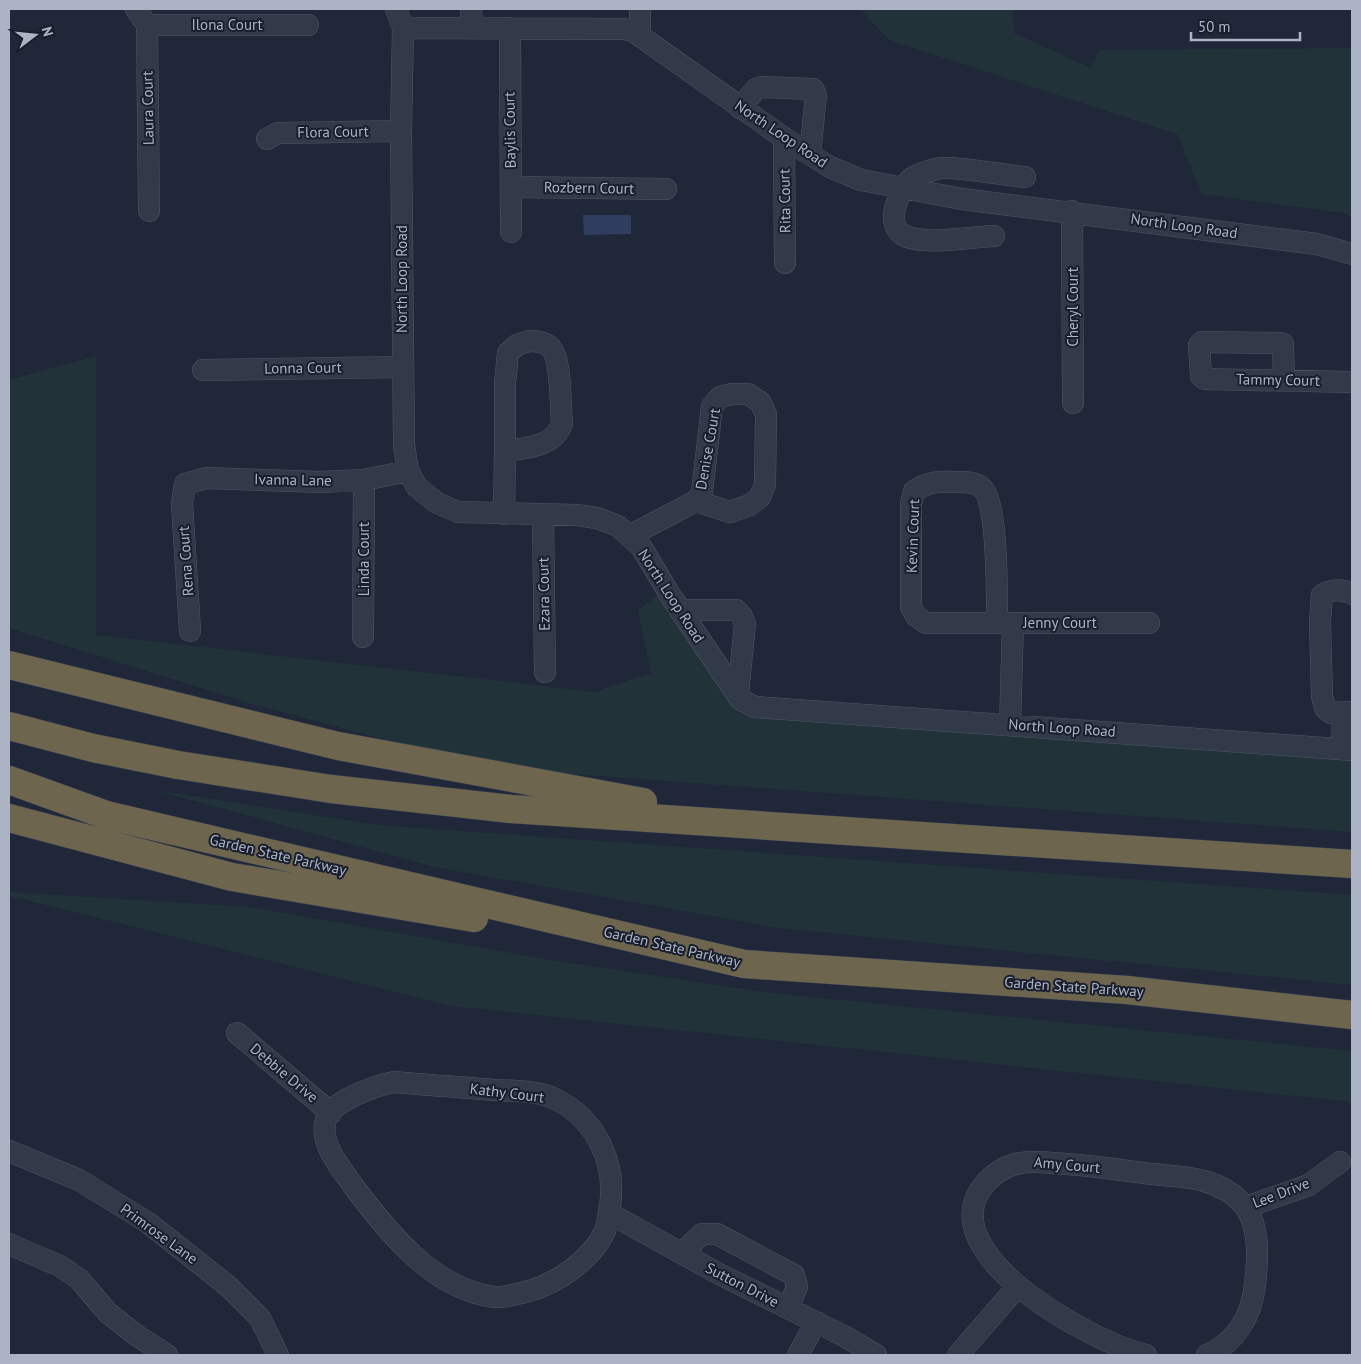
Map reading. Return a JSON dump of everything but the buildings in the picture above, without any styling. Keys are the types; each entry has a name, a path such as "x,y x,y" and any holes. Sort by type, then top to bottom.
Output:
{"highway":[{"path":"9,665 338,746 760,824"},
{"path":"9,726 93,748 178,765 331,789 511,809 1352,864"},
{"name":"Garden State Parkway","path":"9,780 106,815 744,964 1127,990 1352,1015"},
{"path":"9,818 232,877 744,964"}],"street":[{"path":"640,9 640,36"},
{"name":"Ilona Court","path":"141,17 308,25"},
{"name":"Laura Court","path":"141,17 149,211"},
{"name":"North Loop Road","path":"1347,749 1010,724 755,708 740,700 680,610 642,548 618,526 597,518 577,515 458,512 437,503 417,487 408,471 404,445 400,18 472,18 510,28 624,29 640,36 784,138 830,167 861,180 901,189 1317,244 1352,254"},
{"name":"Baylis Court","path":"510,28 511,232"},
{"path":"740,108 756,89 762,87 813,89 816,95 810,154"},
{"name":"Flora Court","path":"267,138 278,133 401,132"},
{"name":"Rita Court","path":"784,138 785,263"},
{"path":"994,236 945,240 911,238 900,234 894,225 894,213 901,189 913,177 940,168 1025,177"},
{"name":"Rozbern Court","path":"511,187 666,189"},
{"name":"Cheryl Court","path":"1072,211 1073,403"},
{"path":"504,451 546,442 559,433 562,423 557,361 549,346 539,341 517,345 508,354 504,451 504,514"},
{"name":"Tammy Court","path":"1284,380 1283,344 1202,342 1199,345 1201,376 1204,379 1352,382"},
{"name":"Lonna Court","path":"203,370 403,367"},
{"name":"Denise Court","path":"629,536 696,501 702,492 712,406 720,397 732,394 748,394 760,402 766,414 765,485 760,497 750,505 730,512 696,501"},
{"name":"Ivanna Lane","path":"184,490 185,484 206,478 320,482 364,480 408,471"},
{"name":"Linda Court","path":"363,637 364,480"},
{"name":"Kevin Court","path":"935,481 972,482 984,490 988,500 995,543 1005,623 926,623 916,616 912,606 911,504 914,491 935,481"},
{"name":"Rena Court","path":"184,490 182,503 190,631"},
{"name":"Ezara Court","path":"543,515 545,672"},
{"path":"1347,749 1348,713 1331,713 1325,708 1322,696 1320,621 1322,595 1329,590 1346,591 1352,594"},
{"path":"680,610 736,610 742,616 745,624 738,694 740,700"},
{"name":"Jenny Court","path":"1010,724 1005,623 1149,623"},
{"name":"Debbie Drive","path":"237,1033 331,1113"},
{"name":"Kathy Court","path":"394,1082 530,1092 555,1099 582,1118 602,1144 611,1169 612,1196 605,1231 588,1255 567,1272 533,1290 494,1297 471,1291 436,1274 404,1249 370,1208 332,1156 325,1123 331,1113 343,1101 383,1084 394,1082"},
{"name":"Primrose Lane","path":"9,1151 80,1180 147,1222 228,1286 260,1318 278,1355"},
{"name":"Amy Court","path":"1146,1355 1125,1350 1097,1337 1043,1306 1018,1286 984,1250 975,1229 973,1212 978,1194 990,1178 1007,1166 1022,1161 1073,1163 1204,1181 1228,1191 1246,1207 1255,1230 1257,1268 1254,1297 1245,1322 1232,1340 1207,1355"},
{"name":"Lee Drive","path":"1246,1207 1280,1197 1309,1185 1340,1162"},
{"name":"Sutton Drive","path":"609,1213 876,1355"},
{"path":"682,1253 702,1234 717,1234 794,1276 797,1286 788,1308"},
{"path":"9,1244 60,1266 79,1280 108,1313 167,1355"},
{"path":"958,1355 1018,1286"},
{"path":"798,1355 816,1322"}],"shaded area":[{"path":"860,9 1013,9 1014,33 1091,68 1099,50 1352,48 1352,217 1343,213 1202,194 1177,134 889,40"},
{"path":"96,356 96,635 595,692 651,673 638,610 664,590 748,706 1352,751 1352,832 492,768 252,704 9,628 9,380"},
{"path":"155,790 377,825 1352,895 1352,985 779,928 434,867"},
{"path":"9,892 250,907 557,961 771,993 1352,1051 1352,1102 452,1006 9,896"}],"water":[{"path":"583,215 631,215 631,234 584,235"}]}
